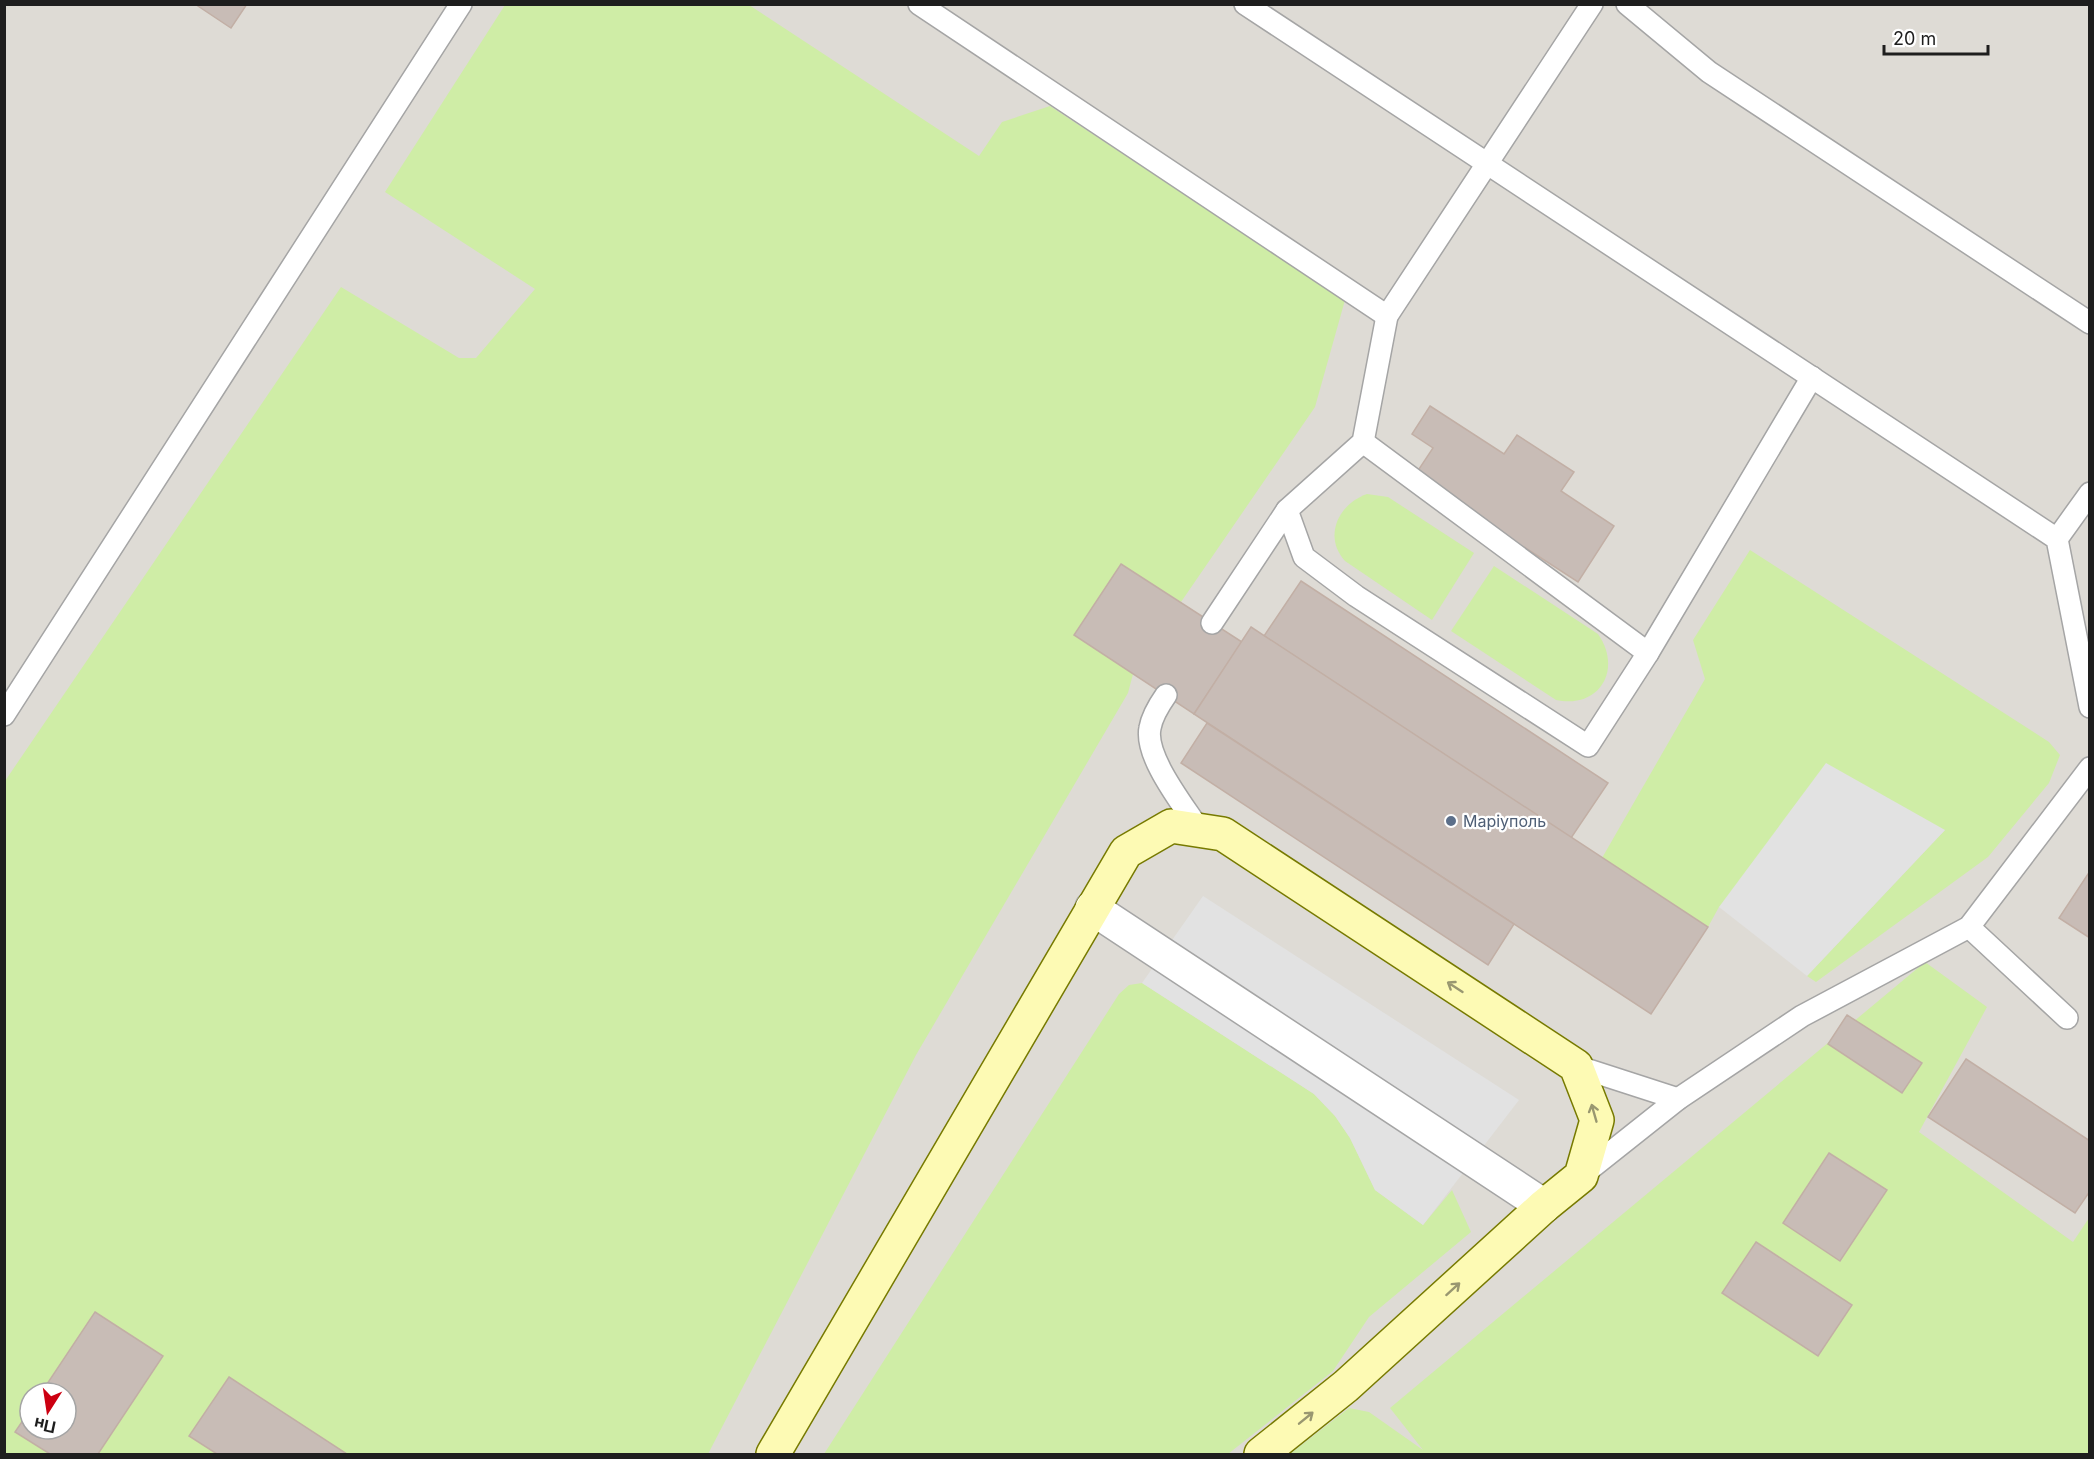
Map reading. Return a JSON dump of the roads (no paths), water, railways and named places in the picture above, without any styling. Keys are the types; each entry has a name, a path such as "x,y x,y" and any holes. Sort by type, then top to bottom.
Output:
{"main road":[{"path":"773,1455 1126,852 1171,826 1223,834 1576,1066 1597,1120 1581,1176 1544,1206 1346,1386 1261,1455"}],"street":[{"path":"1092,908 1544,1206"}],"lane":[{"path":"919,4 1387,316"},
{"path":"1245,4 2057,539 2090,706"},
{"path":"1212,623 1287,510 1363,442 1387,316 1592,4"},
{"path":"1627,4 1709,72 2090,323"},
{"path":"4,715 461,5"},
{"path":"1287,510 1304,557 1356,596 1588,746 1648,653 1812,377"},
{"path":"1363,442 1648,653"},
{"path":"2057,539 2090,493"},
{"path":"1166,695 1157,707 1149,730 1152,754 1200,831"},
{"path":"1581,1176 1678,1099 1802,1016 1969,927 2090,768"},
{"path":"1969,927 2067,1018"},
{"path":"1576,1066 1678,1099"}],"place":[{"name":"Маріуполь","path":"1451,821"}]}
